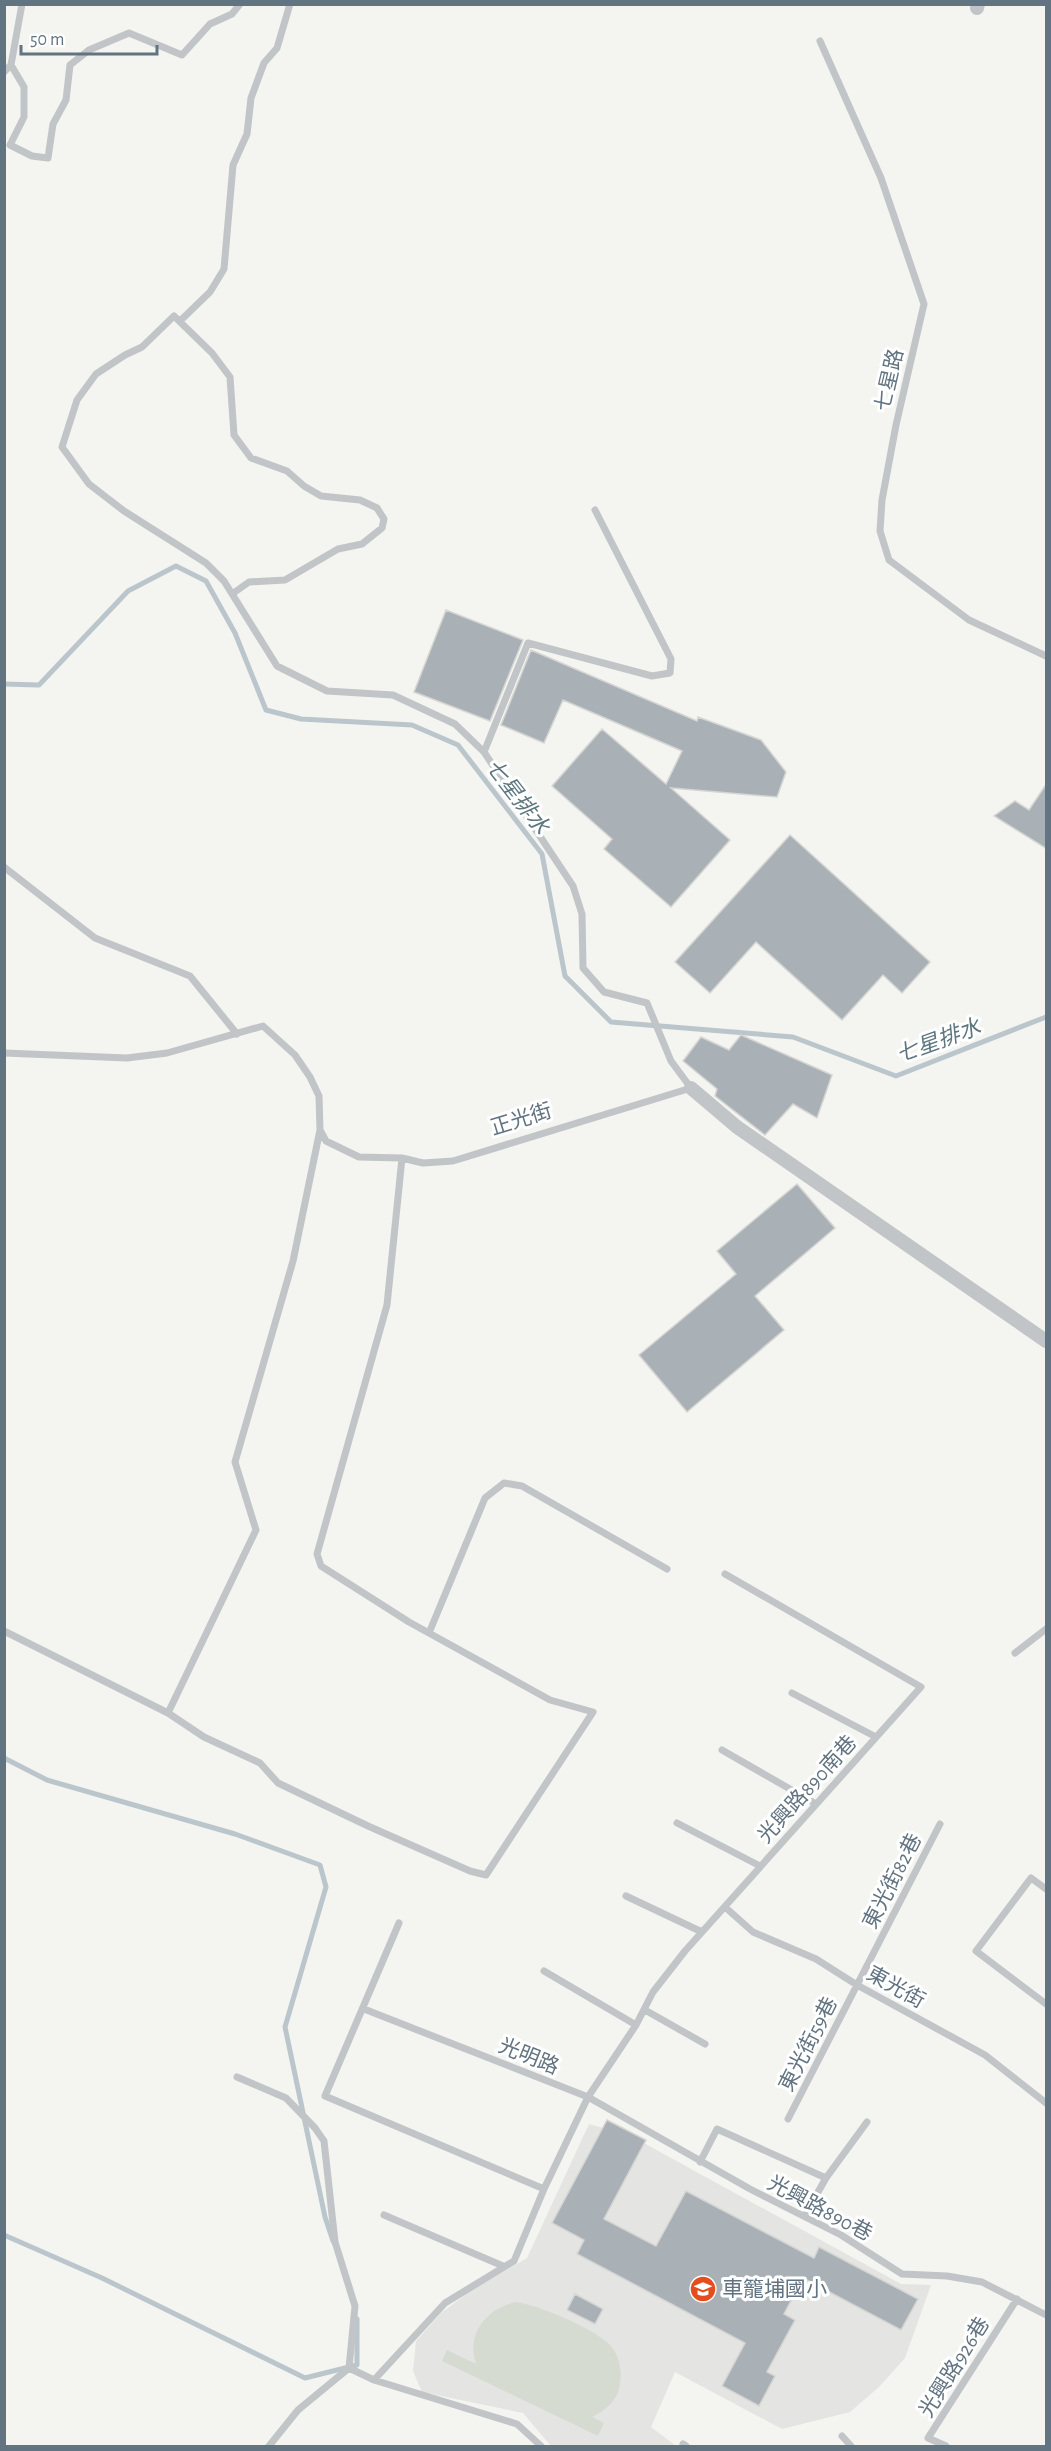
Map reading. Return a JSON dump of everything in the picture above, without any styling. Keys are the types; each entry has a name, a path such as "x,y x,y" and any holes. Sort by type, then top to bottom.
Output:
{"street":[{"path":"691,1088 737,1127 1047,1341"}],"lane":[{"path":"4,72 11,64 22,4"},
{"path":"11,64 24,87 24,117 10,145 32,156 48,158 53,124 66,100 70,65 89,50 129,33 182,55 210,24 232,14 240,4"},
{"path":"180,321 210,292 224,269 233,165 247,134 251,98 264,63 278,48 290,4"},
{"name":"七星路","path":"820,41 881,178 924,304 896,425 882,500 880,531 889,560 969,620 1047,656"},
{"path":"232,594 249,582 285,580 338,549 362,544 382,528 384,519 377,508 360,500 321,496 304,486 287,471 251,458 234,435 230,377 212,353 174,316 142,347 96,374 77,400 62,447 89,484 124,511 206,563 224,581 232,594 277,666 327,691 393,695 455,724 484,752 573,886 582,914 583,968 604,992 647,1003 671,1061 691,1088"},
{"path":"484,752 528,642 652,676 670,673 671,659 595,510"},
{"path":"4,867 96,938 190,976 237,1034"},
{"path":"4,1053 127,1058 167,1053 263,1026 296,1055 319,1096 320,1130 293,1261 235,1462 256,1530 168,1713"},
{"name":"正光街","path":"320,1130 326,1141 359,1157 402,1158 423,1163 453,1161 691,1088"},
{"path":"4,1631 168,1713 204,1737 260,1763 278,1784 378,1831 470,1871 486,1875 593,1712 550,1700 429,1633 321,1566 317,1554 387,1305 402,1158"},
{"path":"429,1633 485,1498 504,1484 522,1486 667,1569"},
{"name":"光興路890南巷","path":"588,2097 636,2025 653,1992 702,1932 921,1687 725,1574"},
{"path":"1016,1653 1047,1629"},
{"path":"792,1693 876,1737"},
{"path":"722,1750 816,1804"},
{"path":"677,1823 760,1866"},
{"name":"東光街82巷","path":"857,1984 939,1824"},
{"path":"1047,1889 1031,1878 976,1951 1047,2004"},
{"path":"626,1896 702,1932"},
{"name":"東光街","path":"725,1907 753,1932 816,1959 985,2055 1047,2103"},
{"path":"399,1923 325,2096 544,2189"},
{"path":"544,1971 636,2025"},
{"name":"東光街59巷","path":"788,2119 857,1984"},
{"name":"光明路","path":"364,2008 588,2097"},
{"path":"645,2010 705,2044"},
{"path":"237,2078 286,2098 315,2128 324,2141 335,2242 355,2306 349,2368 298,2410 269,2446"},
{"path":"374,2380 445,2303 514,2261 544,2189 588,2097"},
{"name":"光興路890巷","path":"588,2097 700,2162 805,2215 902,2274 947,2276 982,2282 1047,2315"},
{"path":"805,2215 826,2178 867,2122"},
{"path":"700,2162 717,2129 826,2178"},
{"path":"384,2215 503,2266"},
{"name":"光興路926巷","path":"946,2446 928,2438 1017,2299"},
{"path":"349,2368 374,2380 517,2424 542,2446"},
{"path":"842,2436 851,2446"}],"shaded area":[{"name":"車籠埔國小","path":"589,2124 631,2136 901,2284 931,2285 905,2358 879,2387 850,2412 782,2429 675,2372 651,2427 676,2446 551,2446 523,2413 422,2392 413,2371 416,2341 441,2313 469,2292 527,2258"},
{"path":"515,2302 537,2307 565,2318 603,2339 613,2349 620,2363 619,2390 610,2404 592,2417 604,2423 598,2436 442,2361 447,2350 476,2364 474,2342 481,2324 495,2311"}],"building":[{"path":"446,610 523,640 490,721 414,692"},
{"path":"531,650 697,721 698,717 761,740 786,772 777,797 671,788 730,840 671,907 604,849 612,839 552,786 602,729 666,784 682,751 563,700 544,743 501,725"},
{"path":"1047,783 1047,849 994,816 1015,801 1029,810"},
{"path":"790,835 930,962 902,993 883,975 842,1020 756,942 710,993 675,962"},
{"path":"741,1035 832,1075 817,1118 793,1104 765,1135 715,1096 717,1089 683,1061 701,1037 729,1050"},
{"path":"797,1184 835,1228 755,1296 784,1330 687,1412 639,1355 736,1274 717,1251"},
{"path":"607,2120 646,2140 604,2219 656,2246 686,2191 814,2258 819,2247 918,2299 901,2330 803,2278 784,2314 795,2320 767,2372 775,2376 759,2406 722,2386 745,2343 577,2254 584,2240 552,2223"},
{"path":"575,2294 603,2309 595,2324 567,2310"}],"waterway":[{"name":"七星排水","path":"4,684 39,685 128,591 176,566 206,581 235,633 266,710 301,719 412,725 458,745 542,854 565,976 611,1022 793,1037 896,1076 1046,1017"},
{"path":"4,1758 47,1780 235,1834 320,1865 326,1887 285,2027 325,2217 333,2241"},
{"path":"4,2235 102,2278 305,2378 357,2365 357,2319"}],"place":[{"name":"車籠埔國小","path":"703,2289"}]}
